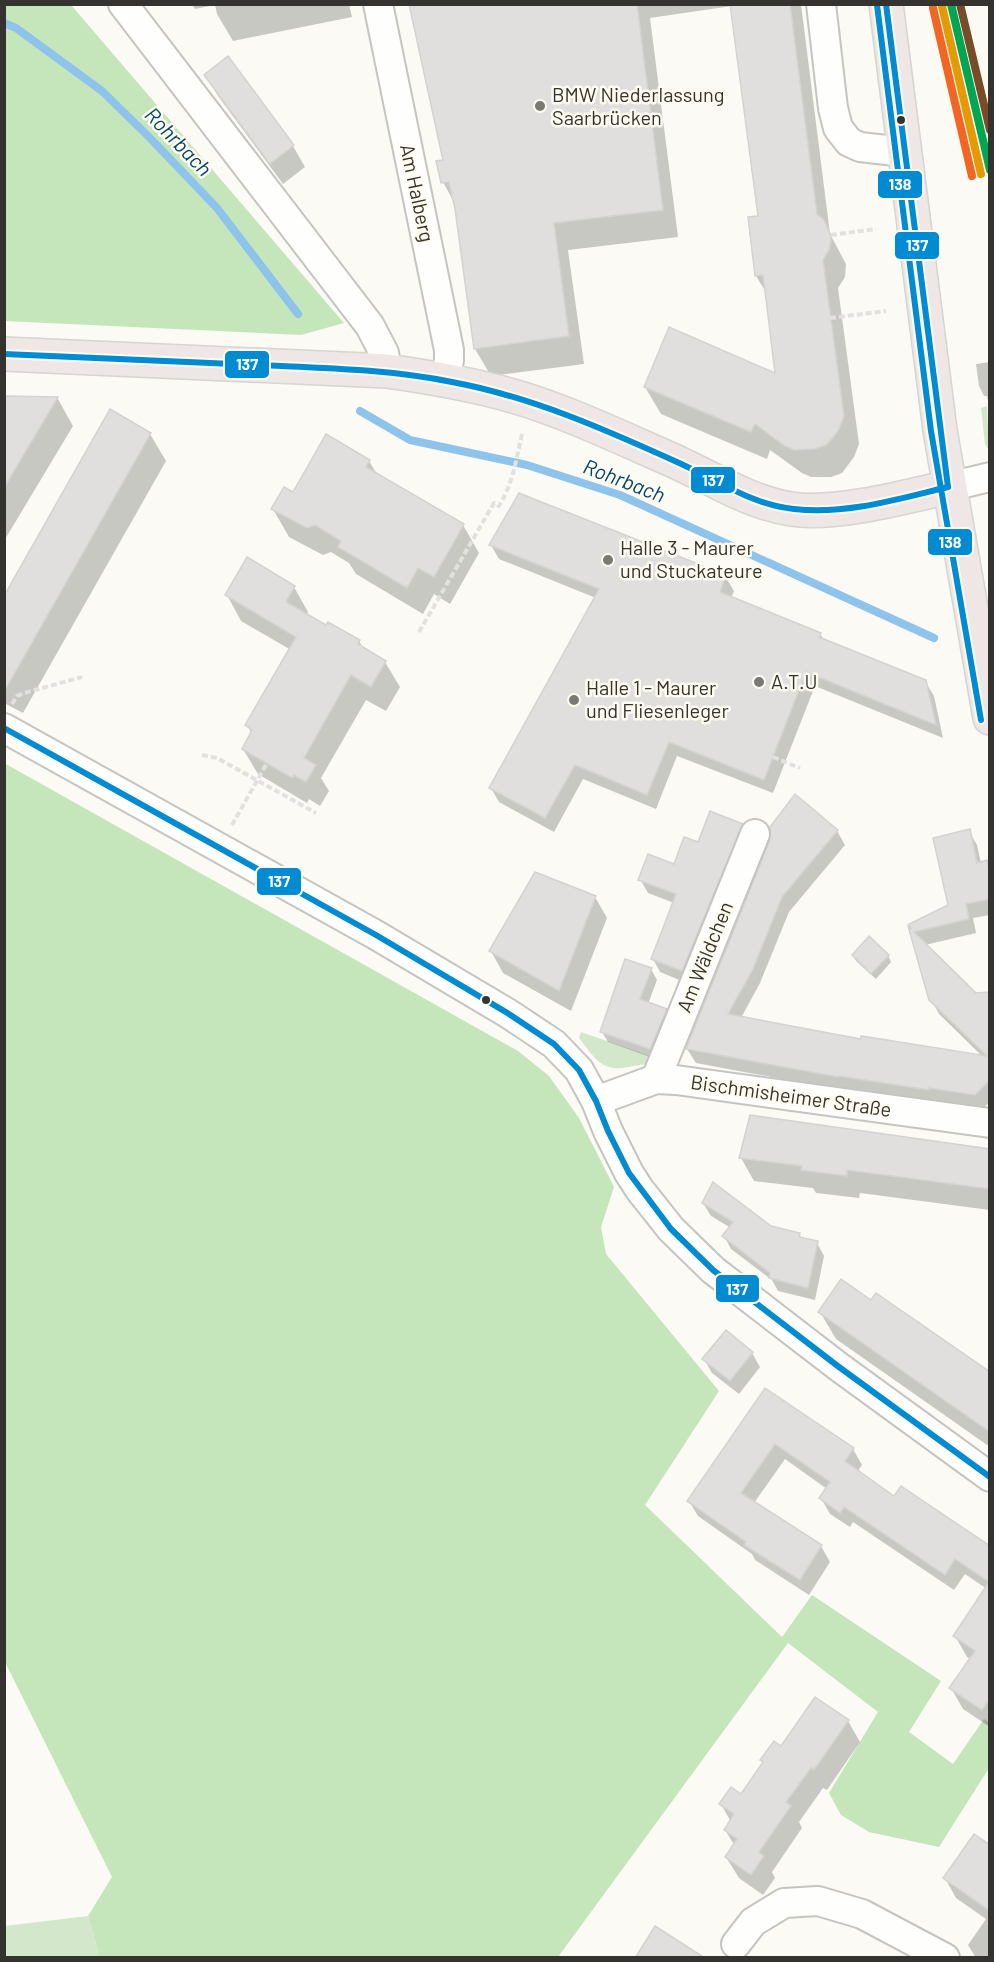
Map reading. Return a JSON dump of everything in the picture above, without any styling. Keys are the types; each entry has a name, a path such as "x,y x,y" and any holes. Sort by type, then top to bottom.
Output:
{"main road":[{"path":"886,4 948,487 990,718"},
{"path":"4,354 387,371 445,381 513,396 557,411 741,492 768,503 792,509 844,507 908,497 948,487"}],"street":[{"path":"123,4 370,326 384,353 387,371"},
{"name":"Am Halberg","path":"378,4 449,350 445,381"},
{"path":"820,4 833,108 838,128 849,141 860,147 904,152"},
{"path":"948,487 990,477"},
{"path":"4,728 340,914 471,991 554,1044 579,1070 596,1101 613,1141 640,1190 671,1229 713,1270 839,1367 990,1477"},
{"name":"Am Wäldchen","path":"656,1079 755,834"},
{"name":"Bischmisheimer Straße","path":"596,1101 656,1079 990,1123"},
{"path":"736,1944 753,1922 784,1903 818,1901 862,1914 945,1958"}],"path":[{"path":"831,236 876,229"},
{"path":"830,318 886,311"},
{"path":"419,632 494,503 499,506 512,481 522,435"},
{"path":"16,696 82,676"},
{"path":"202,755 217,758 316,813"},
{"path":"773,757 800,768"},
{"path":"231,825 267,764"}],"green space":[{"path":"5,5 71,5 344,323 301,335 5,321"},
{"path":"987,406 989,451 985,444 981,408"},
{"path":"4,763 518,1051 549,1076 579,1118 614,1187 601,1227 606,1254 719,1391 645,1505 782,1637 812,1595 941,1681 909,1732 953,1764 984,1719 989,1722 989,1768 939,1847 869,1832 841,1815 829,1793 878,1712 788,1643 558,1957 97,1957 98,1951 88,1916 112,1877 5,1662"},
{"path":"581,1032 653,1057 651,1064 622,1068 608,1067 597,1060 579,1038"},
{"path":"88,1916 98,1951 97,1957 5,1957 4,1926"}],"building":[{"name":"BMW Niederlassung Saarbrücken","path":"409,4 637,4 663,210 554,223 569,336 474,349 455,209 449,182 441,183 436,161 443,160"},
{"name":"BMW Niederlassung Saarbrücken","path":"730,4 790,4 817,214 824,220 831,236 830,248 823,260 844,416 832,439 826,445 815,449 794,450 755,424 751,432 644,387 669,327 775,373 763,275 755,276 748,217 758,216"},
{"path":"228,56 294,145 270,164 204,75"},
{"path":"4,396 58,397 4,488"},
{"path":"110,409 151,433 4,692 4,596"},
{"path":"326,434 370,460 366,467 464,524 434,577 418,568 407,588 338,547 341,541 315,525 307,528 271,509 284,487 293,492"},
{"path":"519,493 726,575 720,592 821,633 819,637 926,680 936,725 806,672 764,780 669,742 647,795 575,765 545,818 489,788 599,589 489,545"},
{"path":"247,557 295,586 286,602 326,625 328,622 360,640 358,644 386,661 371,687 351,675 304,758 316,765 306,782 294,775 292,778 242,749 252,730 245,725 296,637 225,595"},
{"path":"795,794 838,830 782,897 753,969 728,1014 861,1039 861,1036 987,1056 929,1000 908,926 911,929 909,924 948,905 933,838 970,829 977,863 987,860 990,873 990,899 966,904 969,919 914,932 976,993 990,992 990,1080 975,1095 838,1077 686,1049 770,840 770,827"},
{"path":"710,811 743,824 682,971 651,959 676,894 638,880 648,854 674,864 684,837 698,842"},
{"path":"535,872 596,896 559,991 489,951"},
{"path":"869,936 889,955 871,974 852,955"},
{"path":"625,959 652,968 640,999 667,1009 650,1049 600,1032"},
{"path":"750,1115 990,1149 990,1189 847,1170 847,1176 801,1170 802,1166 739,1158"},
{"path":"713,1182 771,1226 800,1233 799,1237 818,1241 808,1288 769,1278 770,1273 722,1236 733,1222 702,1203"},
{"path":"841,1279 871,1300 876,1293 990,1372 990,1432 818,1312"},
{"path":"726,1330 753,1352 730,1381 702,1359"},
{"path":"765,1388 854,1448 845,1461 894,1496 901,1486 990,1546 990,1699 982,1710 949,1688 975,1651 953,1636 989,1582 955,1559 945,1575 844,1507 840,1513 819,1498 830,1482 775,1444 741,1493 822,1545 800,1580 744,1545 746,1542 687,1501"},
{"path":"815,1697 849,1720 814,1770 811,1768 786,1802 791,1806 759,1852 764,1856 751,1875 725,1857 737,1839 724,1830 734,1814 719,1804 731,1787 741,1794 763,1762 760,1760 774,1741 781,1746"},
{"path":"974,1834 990,1845 990,1911 943,1878"},
{"path":"655,1926 705,1958 635,1958"}],"waterway":[{"name":"Rohrbach","path":"4,23 16,28 102,91 150,138 217,208 298,314"},
{"name":"Rohrbach","path":"360,411 410,440 527,465 620,495 934,638"}],"transit line":[{"name":"137","path":"886,4 948,487"},
{"path":"951,4 990,170"},
{"path":"960,4 990,130"},
{"name":"138","path":"877,5 931,431 981,720"},
{"path":"942,6 981,174"},
{"path":"933,8 972,176"},
{"name":"137","path":"4,354 307,367 404,374 452,382 511,396 567,415 677,462 749,497 778,507 813,510 852,508 948,487"},
{"name":"137","path":"4,728 376,935 509,1014 554,1044 579,1070 629,1173 671,1229 713,1270 839,1367 990,1477"}],"place":[{"name":"BMW Niederlassung Saarbrücken","path":"540,106"},
{"name":"Halle 3 - Maurer und Stuckateure","path":"608,560"},
{"name":"A.T.U","path":"759,682"},
{"name":"Halle 1 - Maurer und Fliesenleger","path":"574,700"}]}
